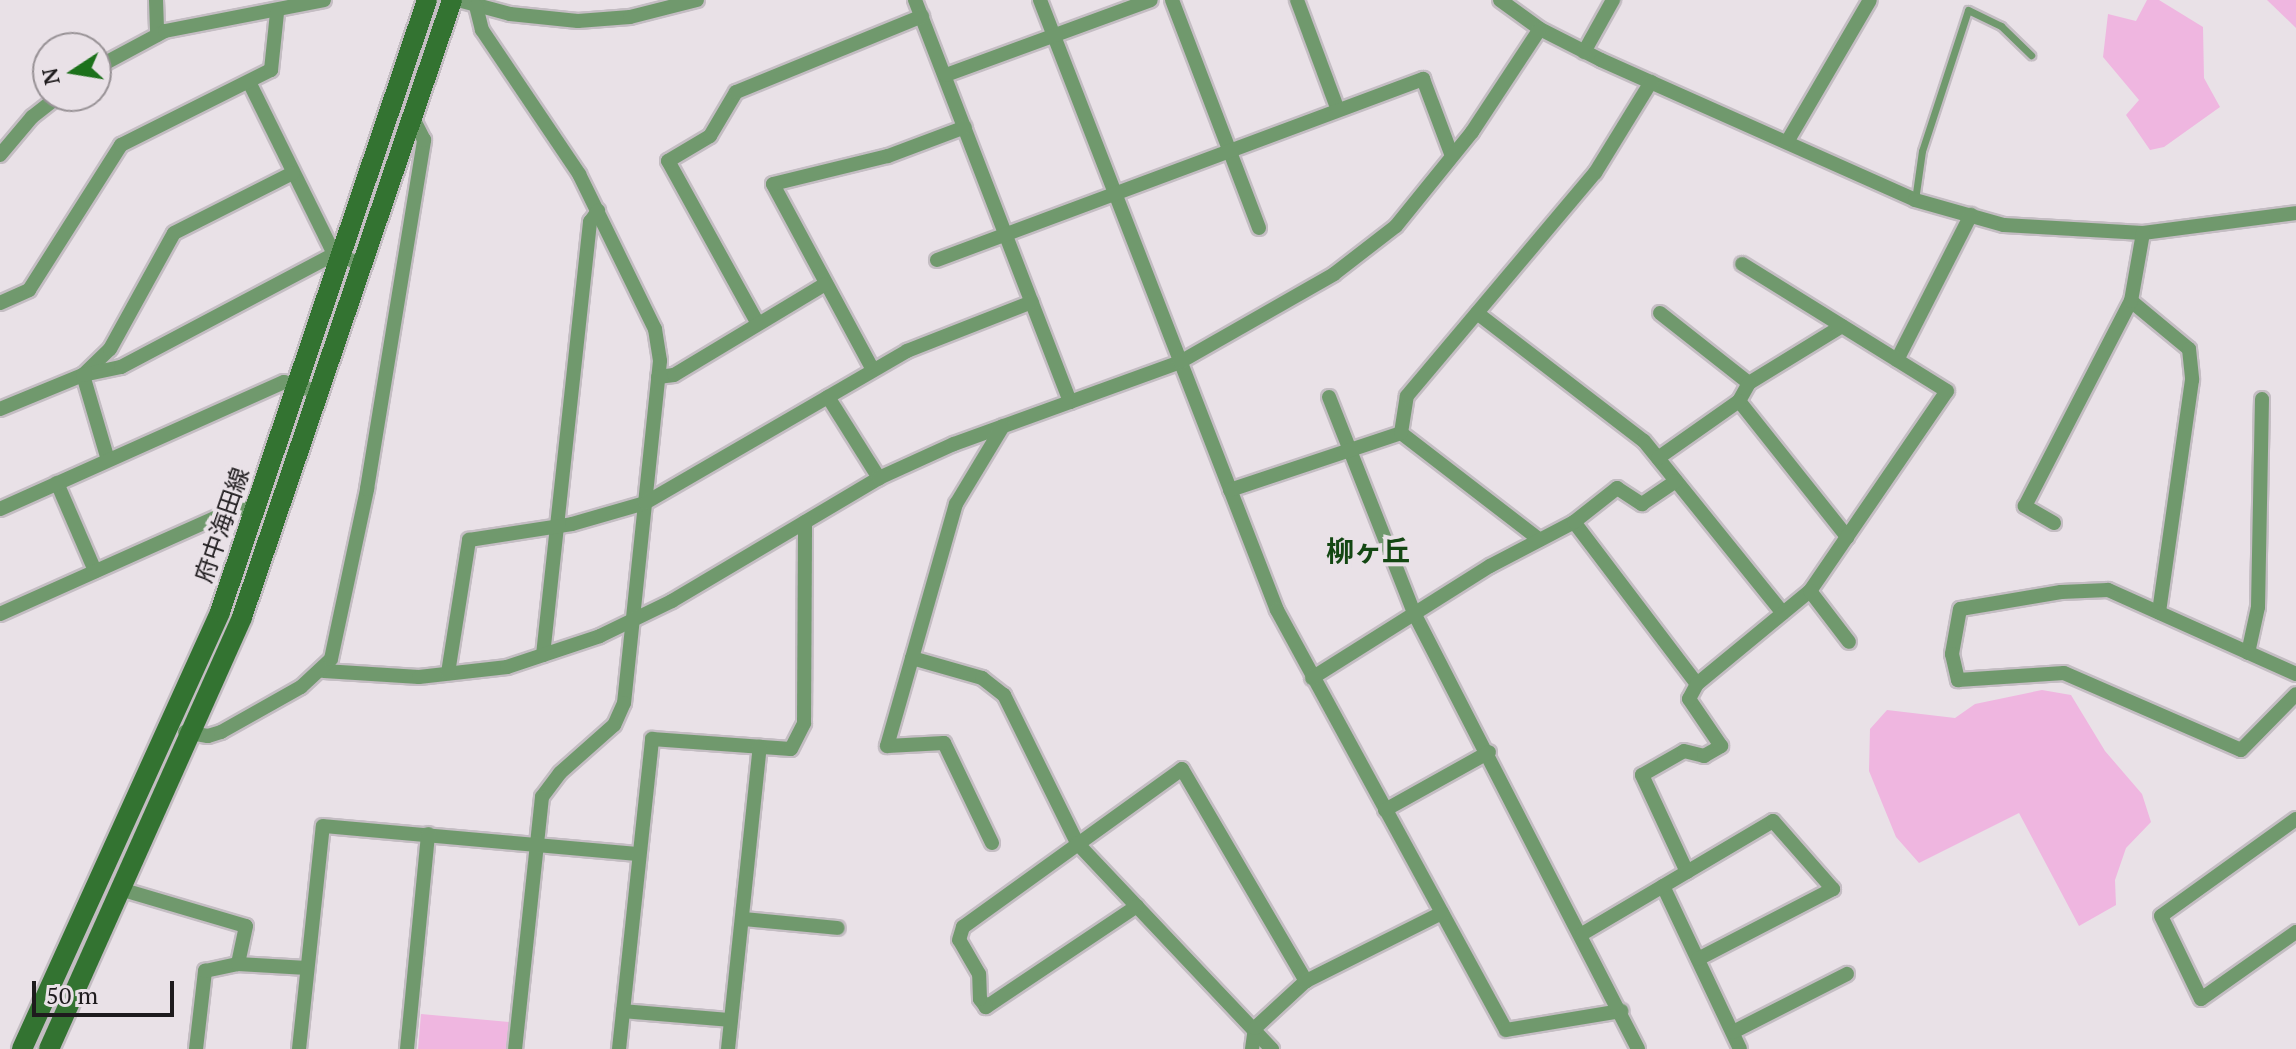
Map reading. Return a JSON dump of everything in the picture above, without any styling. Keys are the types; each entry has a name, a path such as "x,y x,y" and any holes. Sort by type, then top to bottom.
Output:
{"main road":[{"name":"府中海田線","path":"22,1049 220,612 337,256 427,0"},
{"name":"府中海田線","path":"49,1049 242,617 455,0"}],"street":[{"path":"156,0 157,35"},
{"path":"112,59 157,35 277,13 324,0"},
{"path":"455,0 578,21 630,17 697,0"},
{"path":"915,0 1070,402"},
{"path":"1040,0 1277,610 1506,1030 1621,1011"},
{"path":"946,75 1151,0"},
{"path":"1172,0 1259,228"},
{"path":"1297,0 1338,110"},
{"path":"1500,0 1540,29 1584,52 1915,200 2004,225 2143,233 2296,213"},
{"path":"1584,52 1613,0"},
{"path":"1787,142 1870,0"},
{"path":"476,6 482,30 579,174 598,211 655,329 658,377 624,703 614,725 560,773 542,797 515,1049"},
{"path":"0,303 29,290 121,145 250,84 271,70 277,13"},
{"path":"757,322 668,161 710,136 736,92 922,16"},
{"path":"169,724 190,734 221,732 324,671 419,677 507,667 543,655 633,620 879,478 1003,426 1180,362 1334,274 1396,226 1452,156 1540,29"},
{"path":"937,260 1423,79 1452,156"},
{"path":"1401,433 1407,396 1595,173 1651,82"},
{"path":"250,84 337,256 362,264"},
{"path":"0,155 38,112"},
{"path":"324,671 340,633 422,155 424,140 413,118"},
{"path":"873,370 824,285 773,184 888,156 965,127"},
{"path":"83,375 110,349 174,233 293,173"},
{"path":"543,655 554,526 590,222 598,211"},
{"path":"1897,360 1971,215"},
{"path":"2054,523 2025,506 2131,301 2143,233"},
{"path":"0,409 83,375 121,367 337,256"},
{"path":"1687,872 1642,775 1684,751 1704,756 1721,746 1689,699 1697,684 1810,591 1947,391 1742,264"},
{"path":"658,377 674,375 757,322 824,285"},
{"path":"2131,301 2189,349 2192,380 2159,613"},
{"path":"448,673 469,540 554,526 645,503 907,351 1032,302"},
{"path":"1477,313 1644,441 1783,613"},
{"path":"1660,313 1749,383"},
{"path":"1658,458 1739,401 1749,383 1842,326"},
{"path":"83,375 108,460"},
{"path":"0,509 277,385 297,384 318,392"},
{"path":"828,397 879,478"},
{"path":"1329,397 1415,615 1489,752 1638,1049"},
{"path":"2248,653 2258,607 2262,399"},
{"path":"1739,401 1847,537"},
{"path":"992,843 944,743 887,746 956,504 1003,426"},
{"path":"1230,490 1401,433"},
{"path":"1401,433 1540,540"},
{"path":"1312,678 1574,522 1617,488 1642,504 1676,481"},
{"path":"57,483 95,571"},
{"path":"0,614 235,509 255,508"},
{"path":"619,1049 652,739 791,749 804,723 805,522"},
{"path":"1574,522 1697,684"},
{"path":"2296,674 2108,590 2061,592 1960,609 1952,654 1958,680 2064,673 2241,750 2296,694"},
{"path":"1810,591 1849,642"},
{"path":"912,658 982,678 1004,695 1077,843 1272,1049"},
{"path":"728,1049 760,747"},
{"path":"1385,810 1489,752"},
{"path":"1137,906 986,1007 980,999 979,974 959,940 963,927 1182,769 1306,981"},
{"path":"2296,819 2161,916 2201,999 2296,932"},
{"path":"1582,934 1773,821 1833,889 1698,959"},
{"path":"299,1049 323,826 639,854"},
{"path":"407,1049 428,834"},
{"path":"1663,886 1740,1049"},
{"path":"120,889 246,926 238,964"},
{"path":"1252,1049 1255,1028 1306,981 1442,913"},
{"path":"743,919 838,928"},
{"path":"196,1049 205,971 238,964 307,968"},
{"path":"1733,1032 1847,974"},
{"path":"623,1011 731,1020"}],"lane":[{"path":"1915,200 1922,151 1968,10 2001,26 2031,55"}],"shaded area":[{"path":"2147,0 2159,0 2203,27 2204,78 2220,107 2164,147 2150,150 2126,115 2139,100 2103,57 2108,14 2136,21"},
{"path":"2267,0 2296,0 2296,28"},
{"path":"2042,690 2071,695 2105,751 2142,794 2151,822 2126,848 2115,880 2116,905 2079,926 2019,813 1919,863 1896,837 1869,771 1870,729 1887,710 1955,718 1975,704"},
{"path":"421,1014 509,1022 506,1049 418,1049"}],"district":[{"name":"柳ヶ丘","path":"1368,551"}]}
